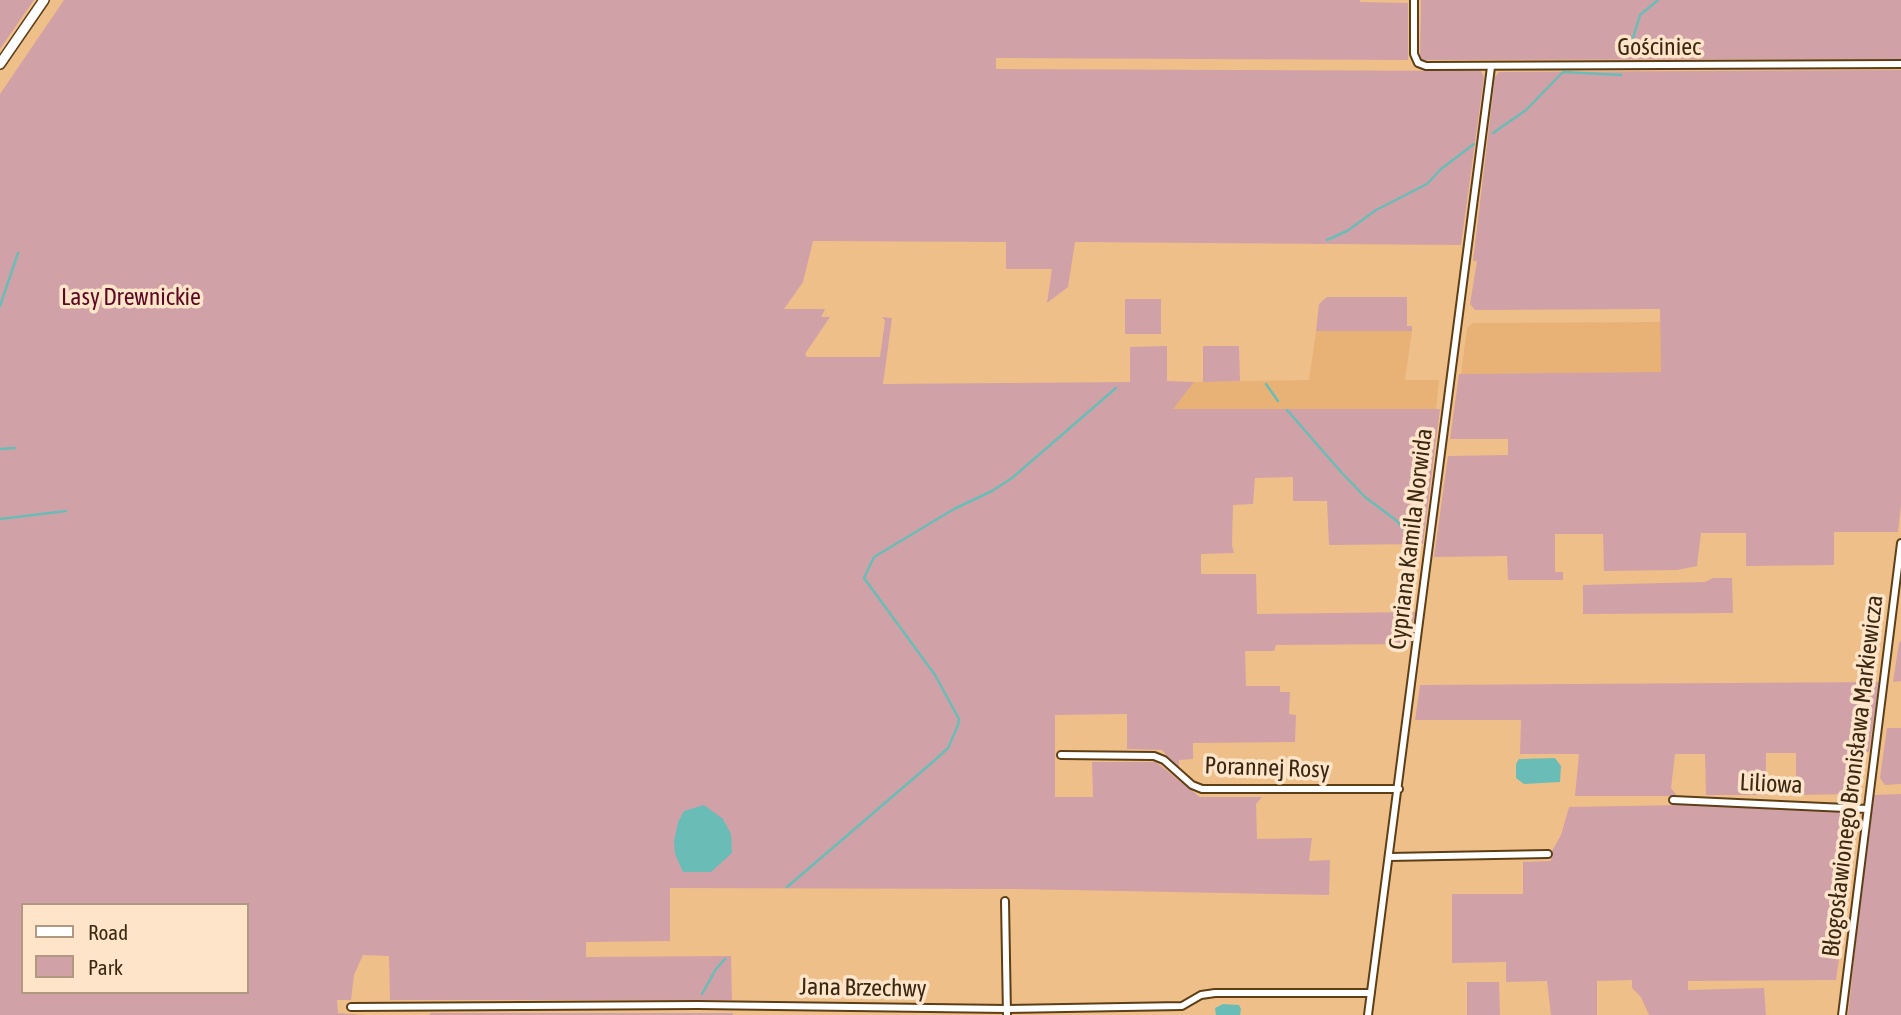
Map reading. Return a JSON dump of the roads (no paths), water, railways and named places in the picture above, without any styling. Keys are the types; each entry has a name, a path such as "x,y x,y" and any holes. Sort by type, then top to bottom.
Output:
{"main road":[{"path":"0,64 44,0"}],"street":[{"name":"Gościniec","path":"1414,0 1414,54 1418,64 1426,66 1901,64"},
{"name":"Cypriana Kamila Norwida","path":"1368,1015 1490,67"},
{"name":"Błogosławionego Bronisława Markiewicza","path":"1842,1015 1901,542"},
{"path":"1891,631 1901,631"},
{"name":"Porannej Rosy","path":"1060,755 1154,756 1164,760 1192,785 1202,789 1399,789"},
{"name":"Liliowa","path":"1673,800 1867,809"},
{"path":"1389,857 1548,854"},
{"path":"1005,901 1007,1012"},
{"name":"Jana Brzechwy","path":"351,1007 698,1005 1007,1012 1182,1006 1188,1005 1201,995 1215,993 1371,993"}],"water":[{"path":"1555,758 1561,766 1560,782 1524,784 1516,778 1516,764 1519,759"},
{"path":"704,805 723,819 731,834 732,853 711,872 683,872 675,854 674,841 678,822 684,811"},
{"path":"1223,1004 1239,1005 1240,1015 1216,1015 1215,1008"}],"waterway":[{"path":"1622,55 1631,45 1640,15 1658,0"},
{"path":"1493,133 1526,110 1563,72 1621,75"},
{"path":"1327,240 1347,231 1376,210 1427,184 1441,169 1474,144"},
{"path":"0,306 18,253"},
{"path":"1266,384 1278,401"},
{"path":"787,887 948,748 958,725 959,719 935,675 864,578 874,557 1012,478 1116,388"},
{"path":"1287,410 1365,497 1397,521 1412,540"},
{"path":"0,449 15,448"},
{"path":"0,519 66,511"},
{"path":"702,994 725,959"}],"park label":[{"name":"Lasy Drewnickie","path":"131,297"}]}
